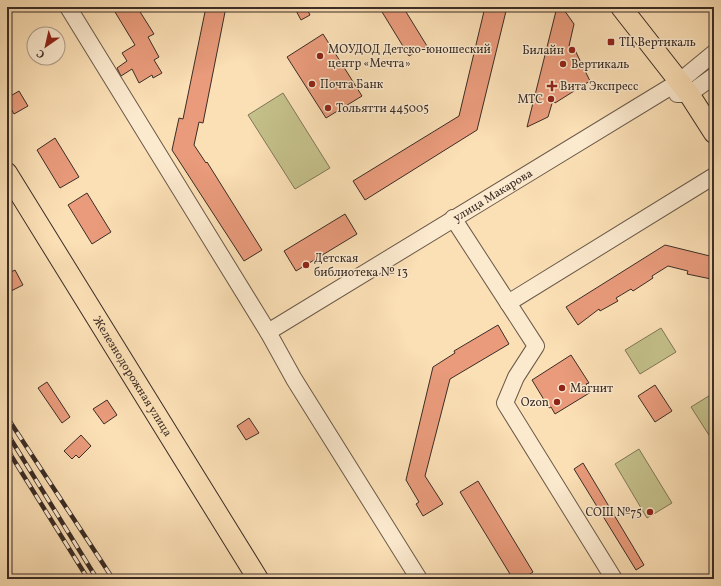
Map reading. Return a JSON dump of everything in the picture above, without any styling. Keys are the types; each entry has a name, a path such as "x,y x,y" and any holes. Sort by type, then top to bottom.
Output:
{"main road":[{"path":"621,7 684,88 714,133"},
{"name":"Железнодорожная улица","path":"7,173 258,579"}],"street":[{"path":"68,7 268,332 294,379 419,579"},
{"path":"684,88 714,54"},
{"path":"684,88 714,76"},
{"name":"улица Макарова","path":"268,332 659,94 684,88"},
{"path":"508,303 714,176"},
{"path":"453,218 536,346 516,377 505,403 614,579"}],"shaded area":[{"path":"283,93 330,168 295,189 248,115"},
{"path":"661,328 676,352 640,374 625,350"},
{"path":"712,394 714,397 714,443 691,407"},
{"path":"639,449 672,503 647,518 615,464"}],"building":[{"path":"112,7 137,7 154,34 148,37 159,57 154,60 162,73 153,78 152,75 139,83 132,69 121,76 117,68 127,61 122,53 135,45"},
{"path":"206,7 226,7 203,123 199,122 194,145 206,163 207,162 262,250 244,261 172,150 179,118 183,119"},
{"path":"294,7 306,7 310,15 301,20"},
{"path":"379,7 403,7 427,46 409,56"},
{"path":"485,7 507,7 477,130 365,200 353,181 459,116"},
{"name":"Вертикаль","path":"557,7 562,7 574,24 569,46 574,48 590,81 555,103 553,100 548,117 527,127"},
{"path":"323,34 362,96 326,118 287,57"},
{"path":"19,91 28,106 14,114 7,102 7,98"},
{"path":"55,138 79,177 60,188 37,150"},
{"path":"87,193 111,232 92,244 68,205"},
{"path":"345,214 357,234 296,271 284,251"},
{"path":"665,245 714,257 714,278 711,277 711,279 687,274 688,271 668,266 633,291 631,289 616,298 618,301 600,311 599,309 578,325 566,307"},
{"path":"15,270 23,285 7,293 7,274"},
{"path":"498,325 509,344 450,379 425,476 443,504 423,516 416,504 419,502 406,480 433,367 455,353 454,351"},
{"name":"Магнит","path":"571,355 589,383 586,384 591,392 555,414 551,407 549,408 532,380"},
{"path":"47,382 70,417 62,423 38,388"},
{"path":"655,385 672,411 655,422 638,396"},
{"path":"107,400 117,415 104,424 93,409"},
{"path":"249,418 259,433 246,440 237,426"},
{"path":"81,435 91,446 79,458 76,455 72,459 64,451"},
{"path":"583,463 644,565 636,570 574,469"},
{"path":"478,481 533,572 523,579 513,579 460,492"}],"railway":[{"path":"7,417 113,579"},
{"path":"7,433 97,579"},
{"path":"7,449 88,579"}],"place":[{"name":"ТЦ Вертикаль","path":"611,42"},
{"name":"Билайн","path":"572,50"},
{"name":"МОУДОД Детско-юношеский центр «Мечта»","path":"320,56"},
{"name":"Вертикаль","path":"563,64"},
{"name":"Почта Банк","path":"312,84"},
{"name":"Вита Экспресс","path":"552,86"},
{"name":"МТС","path":"551,99"},
{"name":"Тольятти 445005","path":"328,108"},
{"name":"Детская библиотека № 13","path":"306,265"},
{"name":"Магнит","path":"562,388"},
{"name":"Ozon","path":"557,402"},
{"name":"СОШ №75","path":"650,512"}]}
